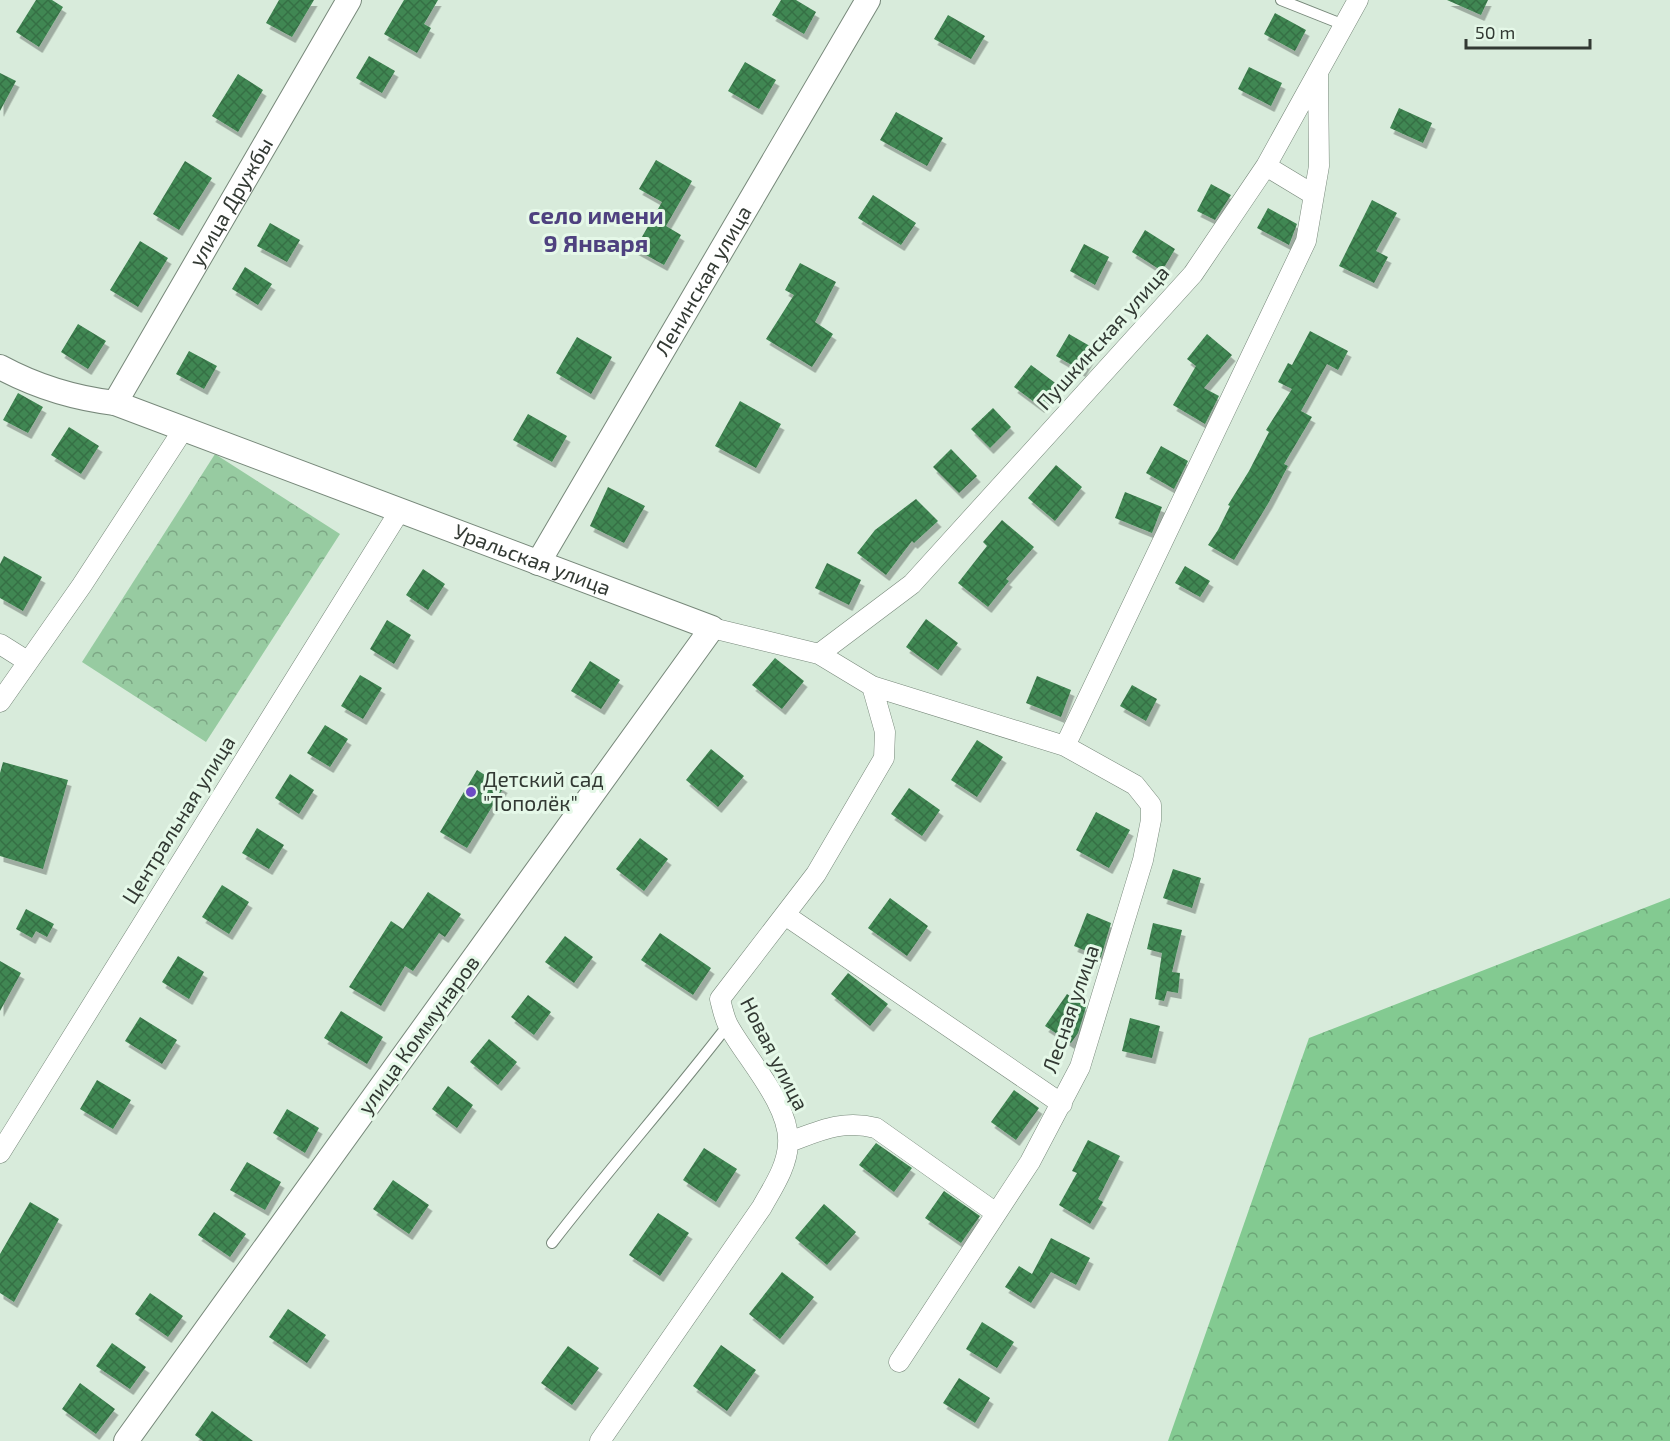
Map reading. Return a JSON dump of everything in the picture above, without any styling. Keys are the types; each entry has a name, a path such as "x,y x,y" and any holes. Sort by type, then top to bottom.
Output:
{"street":[{"name":"улица Дружбы","path":"115,403 349,0"},
{"name":"Ленинская улица","path":"538,563 868,0"},
{"name":"Пушкинская улица","path":"819,654 912,584 1193,274 1266,166 1358,0"},
{"path":"1065,746 1306,241 1319,166 1318,73"},
{"path":"1266,166 1314,195"},
{"name":"Уральская улица","path":"0,367 45,388 76,398 115,403 399,512 712,628 819,654 872,686 1065,746"},
{"path":"0,702 82,585 183,430"},
{"name":"Центральная улица","path":"0,1153 399,512"},
{"name":"улица Коммунаров","path":"126,1441 712,628"},
{"path":"0,644 27,661"},
{"name":"Новая улица","path":"600,1441 762,1208 784,1166 789,1142 781,1113 762,1076 728,1025 720,999 816,874 884,758 885,732 872,686"},
{"name":"Лесная улица","path":"899,1362 1030,1162 1080,1067 1143,860 1151,820 1151,805 1135,785 1065,746"},
{"path":"785,915 1062,1104"},
{"path":"789,1142 831,1127 857,1123 876,1128 996,1212"}],"lane":[{"path":"1281,0 1344,25"},
{"path":"552,1243 618,1157 675,1093 728,1025"}],"green space":[{"path":"215,454 340,534 206,742 82,662"},
{"path":"1670,898 1670,1441 1168,1441 1309,1038"}],"building":[{"path":"36,0 52,0 63,7 39,47 16,32"},
{"path":"279,0 314,0 292,37 266,23"},
{"path":"404,0 438,0 424,24 431,28 417,53 384,34"},
{"path":"781,0 796,0 816,12 804,34 772,15"},
{"path":"1447,0 1488,0 1481,15"},
{"path":"1275,13 1306,30 1295,51 1264,34"},
{"path":"948,15 985,36 971,59 934,39"},
{"path":"369,56 395,71 382,93 356,78"},
{"path":"745,62 776,80 759,109 728,91"},
{"path":"1249,67 1282,83 1271,106 1238,89"},
{"path":"0,73 16,81 0,111"},
{"path":"238,74 263,90 238,132 212,116"},
{"path":"1399,108 1432,123 1423,143 1390,128"},
{"path":"896,112 943,138 927,166 880,140"},
{"path":"656,160 692,181 666,226 681,235 664,265 635,249 662,202 639,189"},
{"path":"185,161 212,178 179,230 153,214"},
{"path":"1211,184 1231,195 1215,220 1197,211"},
{"path":"873,195 916,223 901,245 858,218"},
{"path":"1372,200 1397,213 1376,251 1388,257 1374,283 1339,266"},
{"path":"1268,208 1297,224 1289,245 1257,228"},
{"path":"270,223 300,240 287,262 257,246"},
{"path":"1145,230 1175,249 1162,271 1132,252"},
{"path":"140,241 168,258 138,307 110,290"},
{"path":"1084,244 1109,257 1095,285 1070,271"},
{"path":"800,263 836,282 815,322 833,334 812,367 766,339 794,295 785,290"},
{"path":"245,267 272,284 258,305 232,289"},
{"path":"78,324 106,341 88,369 61,352"},
{"path":"1310,331 1348,351 1338,370 1327,364 1301,411 1312,417 1284,464 1288,466 1269,502 1234,560 1208,545 1269,432 1266,430 1292,389 1278,382 1288,363 1292,365"},
{"path":"1069,334 1095,349 1082,371 1056,356"},
{"path":"1207,334 1232,355 1204,388 1219,396 1205,424 1173,405 1196,366 1187,359"},
{"path":"577,337 612,357 591,394 556,373"},
{"path":"189,351 217,366 204,389 176,374"},
{"path":"1031,365 1058,385 1041,407 1014,387"},
{"path":"18,393 43,407 28,433 3,420"},
{"path":"740,401 781,424 756,468 715,446"},
{"path":"993,408 1011,427 990,448 971,429"},
{"path":"528,414 567,436 552,462 513,440"},
{"path":"69,427 99,446 81,474 51,455"},
{"path":"1161,446 1188,461 1174,489 1146,473"},
{"path":"951,449 977,476 959,493 933,467"},
{"path":"1056,465 1082,487 1055,521 1028,498"},
{"path":"608,487 645,506 624,543 590,526"},
{"path":"1125,492 1162,507 1152,533 1115,518"},
{"path":"916,499 938,521 914,543 912,541 886,575 857,553 875,530"},
{"path":"1002,520 1034,547 1006,579 1009,581 988,607 958,583 987,546 983,542"},
{"path":"4,556 42,577 23,611 0,598 0,564"},
{"path":"827,563 861,580 849,605 815,588"},
{"path":"1185,566 1210,581 1200,597 1175,583"},
{"path":"423,569 445,584 428,610 406,595"},
{"path":"926,619 958,643 938,670 906,647"},
{"path":"387,620 411,635 394,664 370,649"},
{"path":"775,658 804,681 782,709 752,685"},
{"path":"590,661 620,680 601,709 571,691"},
{"path":"360,675 382,688 363,719 341,706"},
{"path":"1037,676 1071,690 1061,717 1026,703"},
{"path":"1132,685 1157,699 1146,721 1120,706"},
{"path":"325,725 348,739 330,767 307,753"},
{"path":"977,740 1003,757 977,797 951,780"},
{"path":"711,749 744,776 718,807 686,780"},
{"path":"3,762 68,780 43,869 0,856 0,773"},
{"path":"477,770 504,787 467,848 440,832"},
{"path":"290,774 314,790 299,814 275,798"},
{"path":"909,788 940,810 922,836 891,814"},
{"path":"1096,812 1130,830 1109,868 1076,850"},
{"path":"257,828 284,845 269,869 242,853"},
{"path":"640,838 668,859 644,891 616,869"},
{"path":"1173,869 1201,878 1192,908 1163,898"},
{"path":"222,885 249,902 229,934 202,917"},
{"path":"428,892 461,914 445,937 439,933 413,971 405,966 381,1006 349,987 391,921 403,929"},
{"path":"890,898 928,926 907,956 868,928"},
{"path":"26,909 54,924 47,937 36,931 32,938 16,929"},
{"path":"1087,913 1111,923 1101,957 1074,946"},
{"path":"1153,923 1182,930 1172,972 1180,973 1178,993 1167,991 1164,1001 1155,999 1162,953 1147,949"},
{"path":"660,933 711,968 693,995 641,960"},
{"path":"565,936 593,957 574,983 545,962"},
{"path":"178,956 204,972 189,999 162,982"},
{"path":"0,961 21,973 0,1011"},
{"path":"848,973 888,1004 870,1026 831,994"},
{"path":"1067,994 1086,1007 1078,1033 1071,1043 1045,1026"},
{"path":"528,995 551,1012 534,1035 511,1017"},
{"path":"341,1011 383,1037 367,1064 324,1038"},
{"path":"140,1017 177,1040 162,1064 125,1041"},
{"path":"1130,1018 1160,1026 1152,1058 1122,1051"},
{"path":"489,1039 517,1062 498,1085 470,1062"},
{"path":"97,1080 131,1100 113,1129 80,1109"},
{"path":"448,1086 473,1105 457,1128 432,1109"},
{"path":"1014,1090 1039,1108 1016,1140 991,1122"},
{"path":"287,1109 319,1128 305,1153 273,1133"},
{"path":"1088,1140 1120,1156 1098,1199 1103,1202 1090,1224 1059,1205 1077,1173 1072,1171"},
{"path":"876,1143 912,1168 894,1192 859,1165"},
{"path":"704,1148 737,1169 716,1202 683,1180"},
{"path":"247,1162 281,1182 265,1210 230,1190"},
{"path":"393,1180 429,1205 409,1234 373,1209"},
{"path":"944,1191 980,1216 961,1243 925,1218"},
{"path":"30,1202 59,1219 14,1302 0,1293 0,1254"},
{"path":"824,1204 856,1232 827,1265 795,1238"},
{"path":"214,1212 246,1234 230,1257 198,1235"},
{"path":"658,1213 689,1233 660,1276 629,1255"},
{"path":"1051,1238 1090,1258 1076,1285 1051,1272 1031,1303 1005,1287 1019,1266 1032,1274"},
{"path":"782,1272 814,1297 780,1339 749,1314"},
{"path":"150,1293 183,1316 168,1337 135,1314"},
{"path":"288,1309 326,1335 307,1363 269,1337"},
{"path":"982,1322 1014,1342 997,1368 966,1349"},
{"path":"112,1343 146,1367 130,1389 96,1366"},
{"path":"721,1345 756,1370 727,1411 693,1386"},
{"path":"568,1346 599,1368 572,1405 541,1383"},
{"path":"959,1378 990,1398 975,1423 943,1403"},
{"path":"80,1383 115,1409 96,1434 62,1409"},
{"path":"212,1411 253,1441 203,1441 195,1435"}],"place":[{"name":"Детский сад \"Тополёк\"","path":"471,792"}],"district":[{"name":"село имени 9 Января","path":"596,230"}]}
